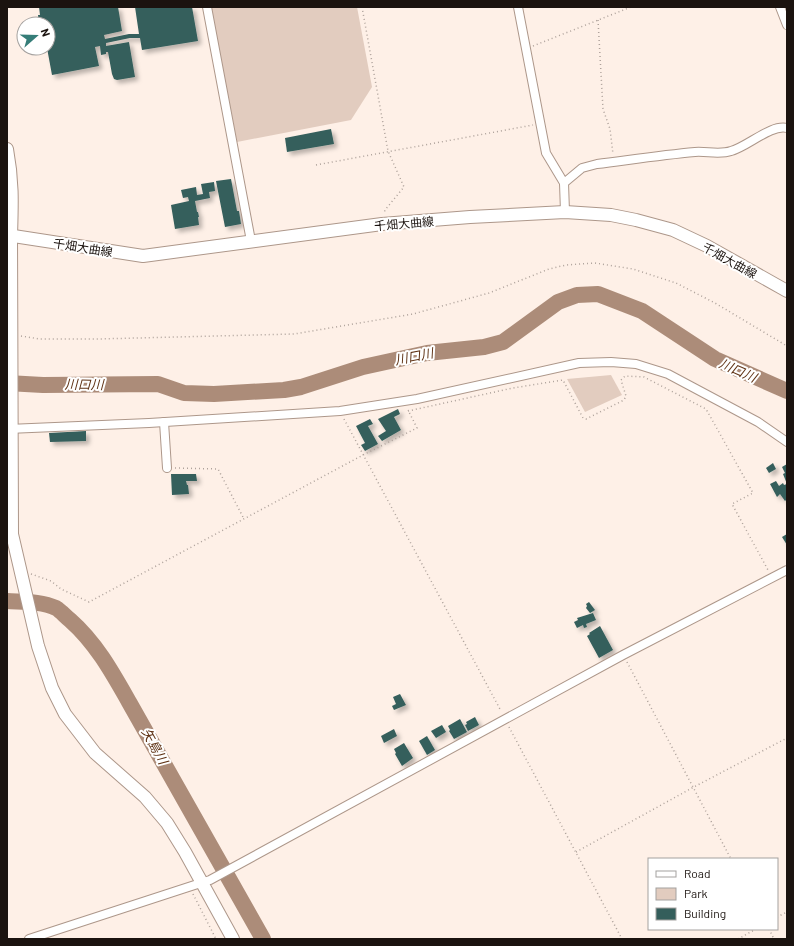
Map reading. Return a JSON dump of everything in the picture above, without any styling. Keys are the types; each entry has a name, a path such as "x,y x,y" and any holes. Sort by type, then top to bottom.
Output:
{"street":[{"path":"207,7 251,241"},
{"path":"518,7 546,153 564,184 565,212"},
{"path":"780,7 787,25"},
{"path":"564,184 582,168 597,164 697,151 730,152 767,132 783,127 787,128"},
{"path":"7,149 13,196 9,236 12,534 38,646 52,688 65,714 95,753 145,797 168,823 206,882 233,939"},
{"name":"千畑大曲線","path":"9,236 143,256 162,255 251,241 382,224 470,217 565,212 611,215 673,230 708,246 787,291"},
{"path":"10,425 164,422 340,411 417,399 579,364 610,362 636,364 656,369 684,382 758,422 787,442"},
{"path":"164,422 167,468"},
{"path":"29,939 206,882 623,655 787,570"}],"path":[{"path":"362,7 388,151 404,187 385,210 382,224"},
{"path":"618,7 620,11"},
{"path":"526,49 631,7"},
{"path":"598,20 603,109 610,129 614,162"},
{"path":"316,165 540,123"},
{"path":"11,338 91,339 294,334 413,314 489,293 549,269 566,265 595,263 633,269 676,284 715,303 787,346"},
{"path":"408,411 513,388 563,380 583,418 586,419 624,400 626,396 621,380 625,376 644,377 706,409 753,493 732,504 773,578"},
{"path":"21,571 52,581 61,589 89,602 417,428 408,411 406,401"},
{"path":"340,411 622,939"},
{"path":"167,468 218,469 244,519"},
{"path":"623,655 692,788 730,858"},
{"path":"576,852 787,738"},
{"path":"189,887 216,939"},
{"path":"778,917 787,912"},
{"path":"738,939 754,930"},
{"path":"770,930 774,939"}],"green space":[{"path":"211,7 357,7 372,87 351,120 237,142"},
{"path":"611,375 622,395 585,412 567,379"}],"building":[{"path":"39,7 118,7 122,31 104,35 105,39 129,34 139,34 135,7 192,7 198,41 142,50 140,38 130,38 106,43 106,46 129,42 135,77 117,80 114,79 108,52 101,55 100,46 95,47 99,66 52,75 48,56 56,56 56,16 38,16 40,15"},
{"path":"331,129 334,144 287,152 285,138"},
{"path":"231,179 241,224 225,227 216,181"},
{"path":"214,182 215,191 209,192 210,198 195,201 199,217 199,225 175,229 171,205 189,201 188,197 183,198 181,190 196,187 197,195 203,194 201,184"},
{"path":"398,409 400,414 394,417 401,430 382,441 378,436 386,431 378,419"},
{"path":"370,419 373,424 368,426 378,444 365,451 361,445 365,443 356,426"},
{"path":"86,431 86,441 50,442 49,433"},
{"path":"773,463 776,469 769,473 766,468"},
{"path":"787,464 787,484 782,467"},
{"path":"171,474 196,474 197,481 186,481 189,494 172,495"},
{"path":"776,481 779,486 783,483 784,485 787,484 787,499 785,501 780,494 777,497 770,484"},
{"path":"787,534 787,545 782,537"},
{"path":"589,602 595,610 590,613 586,608 586,604"},
{"path":"593,613 596,620 586,624 587,627 584,628 583,625 577,628 574,622 578,620 577,618"},
{"path":"600,626 613,650 599,658 587,636"},
{"path":"400,694 406,705 394,710 392,706 396,704 393,697"},
{"path":"475,717 479,725 468,731 465,725 467,724 466,722"},
{"path":"460,719 467,732 454,739 448,726"},
{"path":"442,725 446,732 436,738 431,731"},
{"path":"394,729 397,736 384,743 381,736"},
{"path":"427,736 435,750 427,755 419,741"},
{"path":"404,743 413,758 402,766 395,754 394,749"}],"waterway":[{"name":"川口川","path":"7,383 43,385 158,384 184,393 214,394 284,390 301,387 363,367 427,353 484,347 503,342 558,302 577,295 598,294 642,311 715,359 787,391"},
{"name":"矢島川","path":"7,601 38,603 56,608 79,629 96,648 123,691 263,939"}]}
